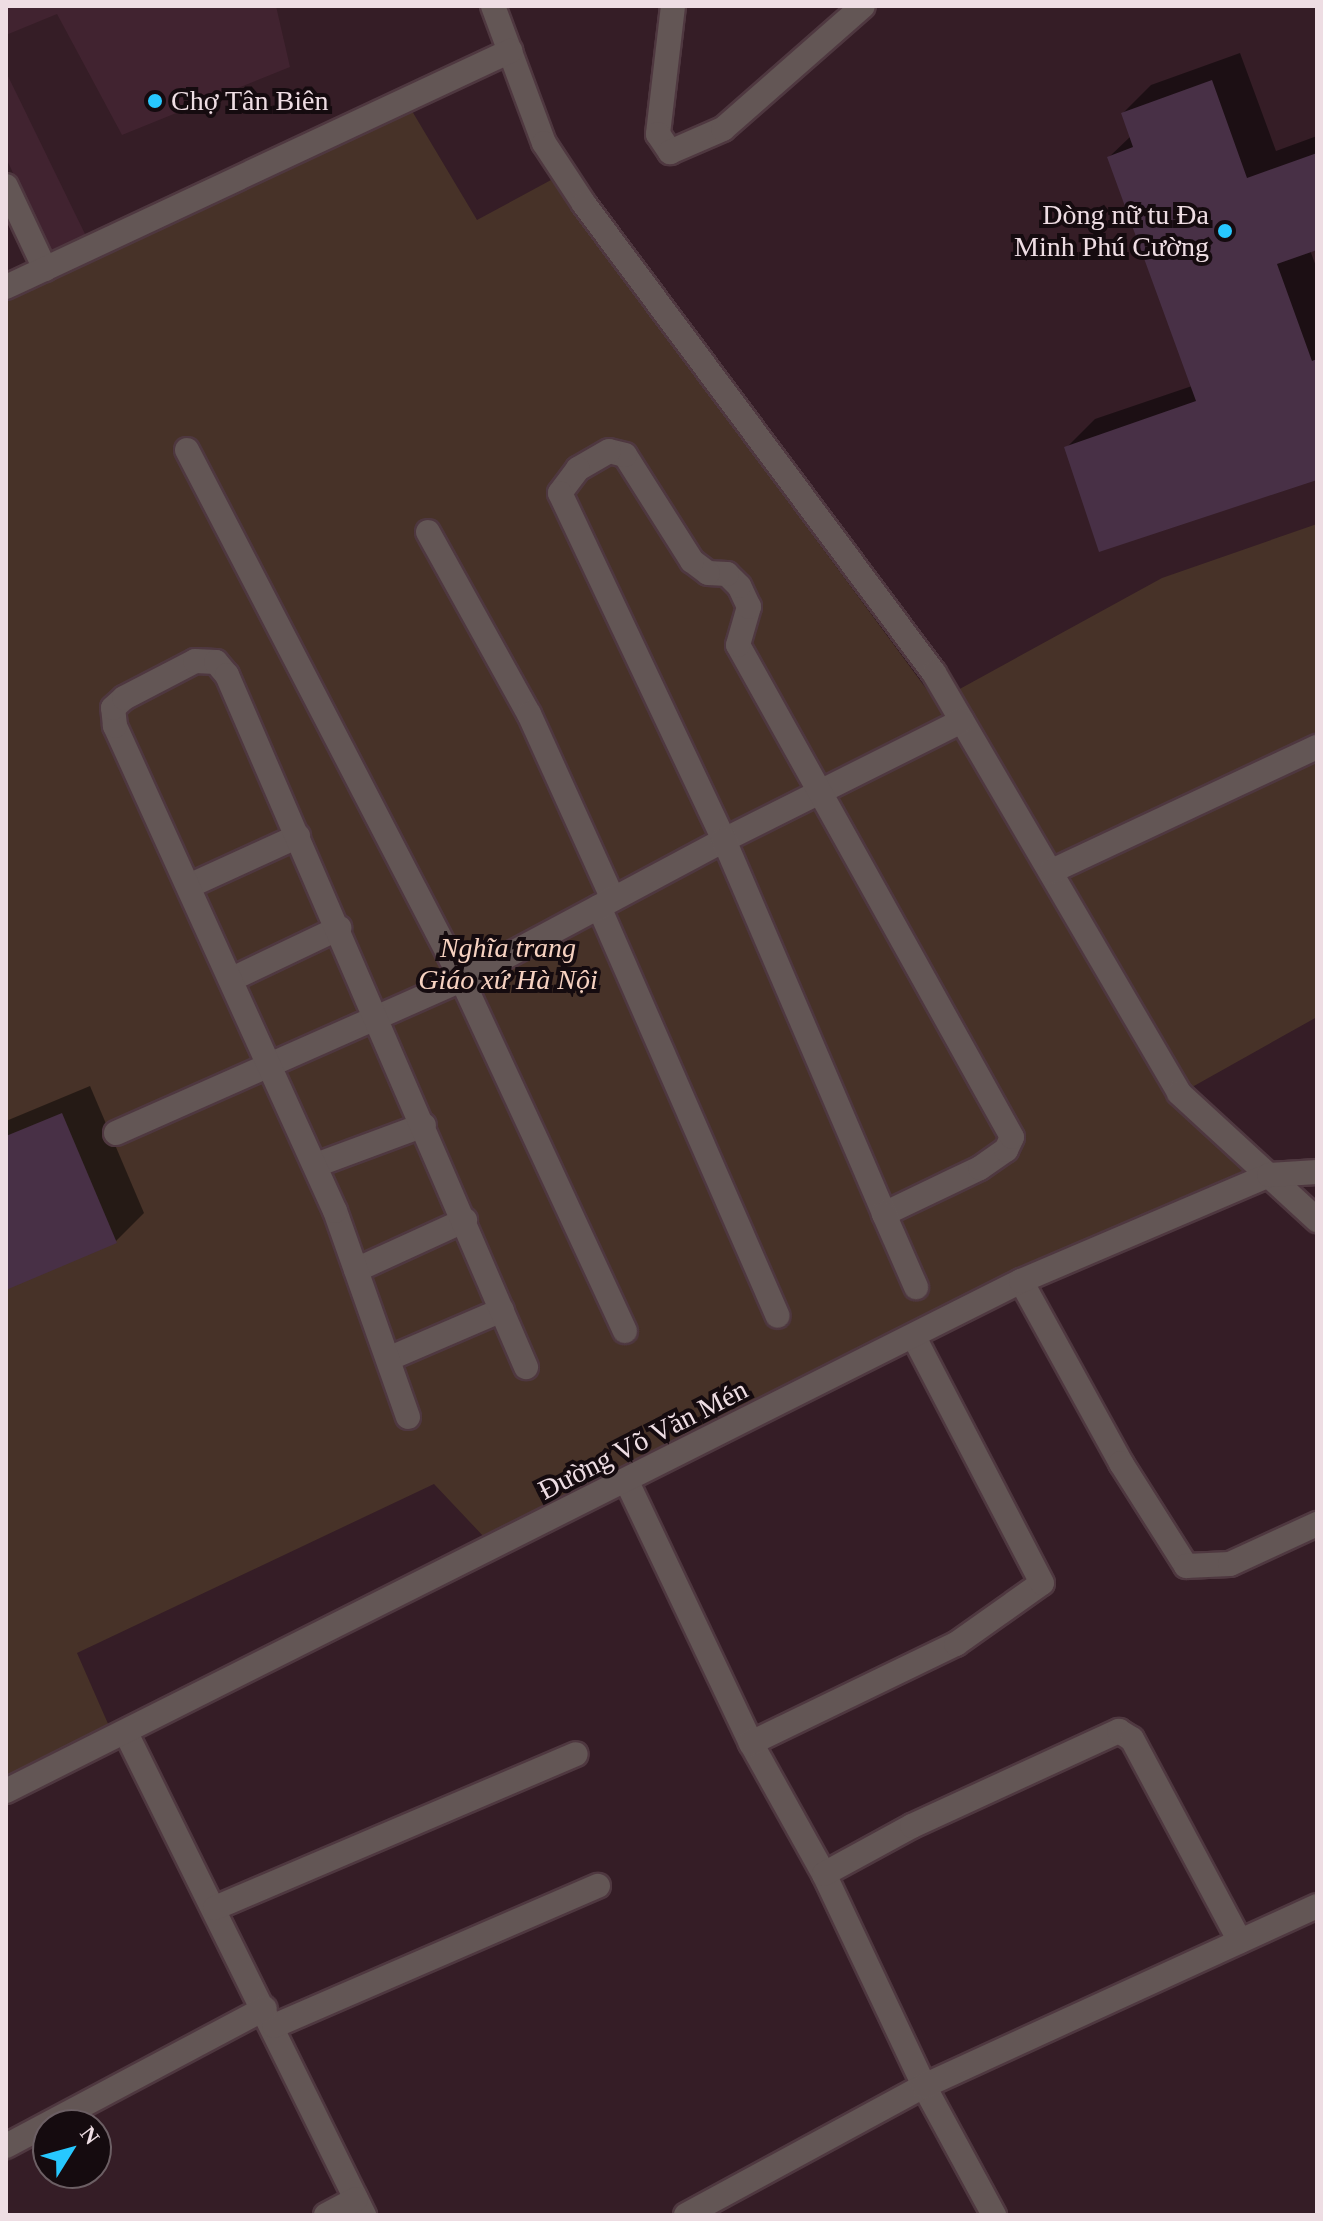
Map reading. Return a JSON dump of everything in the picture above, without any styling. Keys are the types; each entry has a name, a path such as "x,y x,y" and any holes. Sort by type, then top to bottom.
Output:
{"street":[{"path":"493,6 544,143 584,204 934,673 1179,1093 1317,1220"},
{"path":"673,6 658,134 670,152 706,140 863,6"},
{"path":"6,287 510,51"},
{"path":"6,186 45,269"},
{"path":"187,450 462,980 625,1331"},
{"path":"884,1214 980,1168 1006,1150 1012,1137 823,791 738,645 749,607 739,586 727,574 708,573 692,561 625,455 609,451 578,469 560,493 724,840 884,1214 916,1287"},
{"path":"428,532 529,714 778,1316"},
{"path":"408,1417 316,1165 115,726 113,708 195,661 216,662 227,675 380,1020 526,1367"},
{"path":"116,1133 380,1020 462,980 724,840 962,721"},
{"path":"1052,871 1317,747"},
{"path":"189,886 298,836"},
{"path":"232,979 339,928"},
{"path":"316,1165 424,1125"},
{"name":"Đường Võ Văn Mén","path":"6,1791 627,1482 1021,1281 1269,1175 1317,1172"},
{"path":"356,1270 465,1220"},
{"path":"1021,1281 1152,1516 1186,1566 1230,1564 1317,1524"},
{"path":"388,1359 502,1310"},
{"path":"751,1743 956,1644 1042,1583 914,1337"},
{"path":"627,1482 751,1743 824,1874 924,2086 994,2215"},
{"path":"824,1874 912,1826 1119,1731 1132,1739 1240,1941"},
{"path":"126,1733 270,2017 360,2207 326,2215"},
{"path":"215,1908 576,1754"},
{"path":"6,2146 270,2017 598,1886"},
{"path":"686,2215 924,2086 1317,1906"}],"shaded area":[{"name":"Chợ Tân Biên","path":"6,6 276,6 290,67 122,135 57,14 6,35"},
{"path":"6,72 86,236 50,253 6,158"}],"green space":[{"name":"Nghĩa trang Giáo xứ Hà Nội","path":"412,111 477,220 551,180 936,702 1162,578 1317,524 1317,1017 1169,1100 1245,1170 1017,1268 485,1538 434,1484 77,1653 109,1726 6,1776 6,302"}],"building":[{"path":"1212,80 1247,178 1317,153 1317,250 1277,264 1312,361 1317,359 1317,480 1099,552 1064,447 1196,401 1107,157 1133,147 1121,113"},
{"path":"62,1113 117,1243 6,1290 6,1136"}],"place":[{"name":"Chợ Tân Biên","path":"155,101"},
{"name":"Dòng nữ tu Đa Minh Phú Cường","path":"1225,231"}]}
